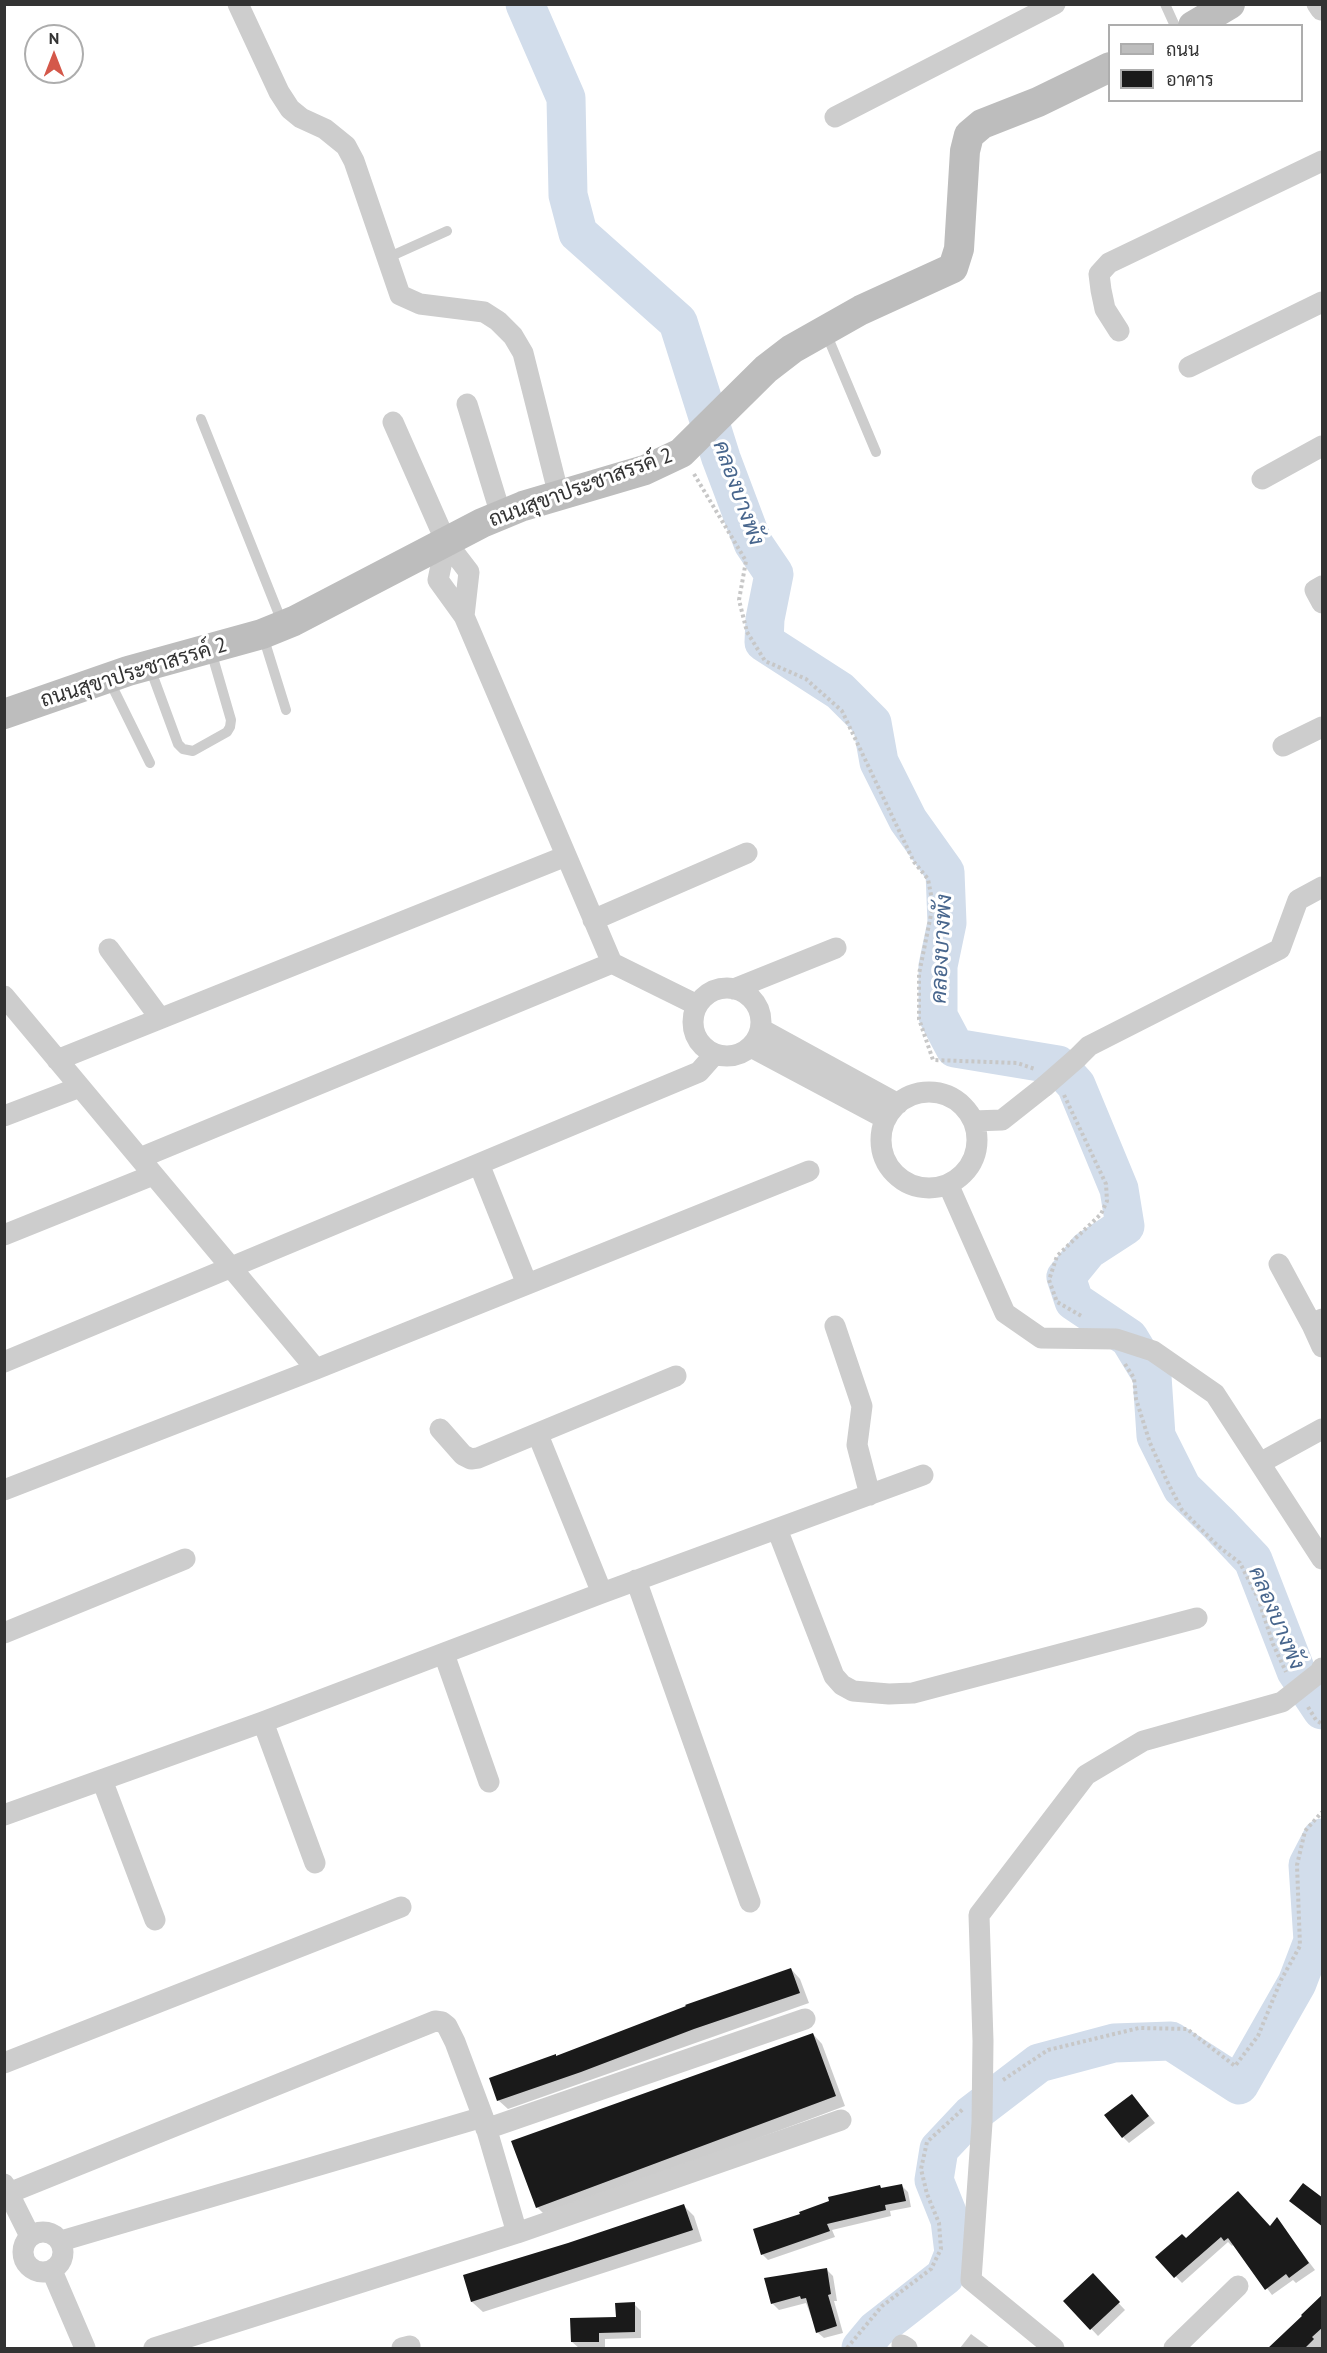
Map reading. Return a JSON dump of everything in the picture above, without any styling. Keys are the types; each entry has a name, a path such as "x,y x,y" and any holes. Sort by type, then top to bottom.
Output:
{"street":[{"path":"238,4 279,92 290,110 325,129 346,146 354,161 400,295 407,300 428,305 484,312 498,321 513,336 523,353 559,496"},
{"path":"835,117 1055,4"},
{"path":"1195,24 1230,4"},
{"name":"ถนนสุขาประชาสรรค์ 2","path":"4,714 149,664 273,630 501,515 645,470 681,453 766,369 792,349 861,310 953,268 959,249 964,151 969,135 982,124 1038,102 1108,68"},
{"path":"1119,331 1105,309 1101,290 1099,274 1109,263 1323,161"},
{"path":"1189,367 1323,302"},
{"path":"467,404 501,515"},
{"path":"393,422 446,542 469,572 464,616"},
{"path":"1262,479 1323,446"},
{"path":"446,542 438,580 464,616 612,963 697,1005"},
{"path":"1323,586 1315,590 1323,603"},
{"path":"1283,746 1323,727"},
{"path":"593,920 747,853"},
{"path":"57,1059 566,855"},
{"path":"973,1121 1002,1120 1049,1083 1089,1046 1280,949 1298,900 1323,887"},
{"path":"734,988 745,992 759,1009 756,1038 734,1056 714,1055 696,1040 692,1028 692,1016 697,1005 713,990 734,988 836,948"},
{"path":"109,949 160,1018"},
{"path":"140,1158 612,963"},
{"path":"4,996 316,1369"},
{"path":"756,1038 892,1112"},
{"path":"4,1362 699,1072 714,1055"},
{"path":"4,1116 80,1087"},
{"path":"925,1093 940,1094 954,1099 965,1109 973,1121 976,1132 976,1153 966,1172 948,1184 936,1188 923,1188 910,1184 895,1173 884,1157 882,1144 882,1131 892,1112 910,1096 925,1093"},
{"path":"479,1164 527,1284"},
{"path":"4,1490 316,1369 809,1171"},
{"path":"4,1235 153,1175"},
{"path":"948,1184 1005,1313 1041,1338 1112,1339 1153,1351 1215,1394 1323,1559"},
{"path":"1279,1264 1317,1322 1323,1347"},
{"path":"835,1326 862,1406 857,1445 870,1495"},
{"path":"440,1429 463,1455 471,1459 478,1458 676,1376"},
{"path":"1260,1463 1323,1430"},
{"path":"538,1435 602,1593"},
{"path":"4,1815 263,1722 636,1580 923,1475"},
{"path":"777,1529 834,1676 842,1685 853,1691 913,1693 1197,1618"},
{"path":"4,1633 185,1558"},
{"path":"636,1580 750,1902"},
{"path":"444,1654 489,1782"},
{"path":"1054,2349 971,2280 982,2123 979,1915 1086,1775 1143,1741 1282,1702 1321,1670"},
{"path":"263,1722 315,1863"},
{"path":"102,1780 155,1920"},
{"path":"4,2063 401,1907"},
{"path":"61,2241 484,2123 805,2019"},
{"path":"30,2236 7,2189 430,2022 442,2022 447,2026 455,2042 484,2123 517,2233"},
{"path":"154,2349 517,2233 841,2120"},
{"path":"41,2231 52,2233 61,2241 64,2252 61,2263 52,2271 40,2272 14,2260 30,2236 41,2231"},
{"path":"52,2271 85,2349"},
{"path":"1174,2349 1238,2286"}],"lane":[{"path":"1165,4 1174,24"},
{"path":"387,258 447,231"},
{"path":"825,330 876,452"},
{"path":"201,419 273,630 286,710"},
{"path":"149,664 178,744 183,749 193,751 227,732 230,727 231,720 210,648"},
{"path":"108,677 150,763"}],"path":[{"path":"681,453 746,561 739,600 747,632 765,661 806,679 842,711 914,862 928,879 933,905 919,974 919,1019 933,1060 1017,1063 1049,1083 1066,1097 1106,1184 1107,1201 1101,1214 1057,1256 1049,1280 1057,1302 1095,1324 1112,1339 1134,1377 1136,1399 1150,1443 1182,1510 1218,1546 1240,1563 1258,1598 1273,1644 1285,1671 1316,1720 1323,1724"},
{"path":"847,2349 882,2306 931,2270 941,2249 939,2223 927,2194 921,2169 927,2142 934,2133 982,2096 1047,2050 1139,2028 1187,2029 1235,2066 1258,2036 1281,1980 1300,1946 1297,1865 1305,1831 1323,1812"}],"building":[{"path":"791,1968 800,1993 497,2101 489,2078 556,2054 556,2056 685,2005"},
{"path":"813,2033 836,2096 536,2208 511,2141"},
{"path":"1132,2094 1149,2116 1122,2138 1104,2115"},
{"path":"1303,2183 1323,2198 1323,2227 1289,2201"},
{"path":"902,2184 906,2201 885,2205 886,2210 827,2224 830,2231 761,2255 753,2229 800,2214 799,2212 829,2201 828,2197 880,2185 881,2188"},
{"path":"1238,2191 1270,2226 1277,2217 1309,2263 1289,2278 1286,2274 1265,2290 1228,2238 1224,2241 1221,2237 1174,2278 1155,2257 1182,2234 1186,2238"},
{"path":"684,2204 693,2230 471,2302 463,2275"},
{"path":"827,2268 831,2294 828,2295 837,2326 816,2333 806,2298 801,2299 800,2296 771,2304 764,2278"},
{"path":"1093,2273 1120,2302 1090,2330 1063,2301"},
{"path":"1323,2294 1323,2327 1304,2349 1267,2349 1302,2316"},
{"path":"635,2302 635,2332 599,2333 599,2342 571,2342 570,2318 616,2317 615,2303"}],"waterway":[{"name":"คลองบางพัง","path":"525,4 566,98 568,195 578,233 678,322 721,458 753,543 774,574 765,619 764,642 840,691 872,723 879,762 908,820 945,872 947,923 938,966 938,1016 955,1048 1058,1065 1076,1085 1119,1189 1125,1226 1088,1250 1066,1277 1074,1301 1129,1338 1152,1376 1156,1436 1182,1488 1253,1560 1296,1671 1322,1710"},
{"name":"คลองบางพัง","path":"861,2348 876,2330 945,2276 954,2253 950,2220 934,2180 939,2149 971,2115 1039,2063 1114,2043 1171,2041 1239,2085 1297,1983 1313,1941 1308,1865 1322,1838"}]}
